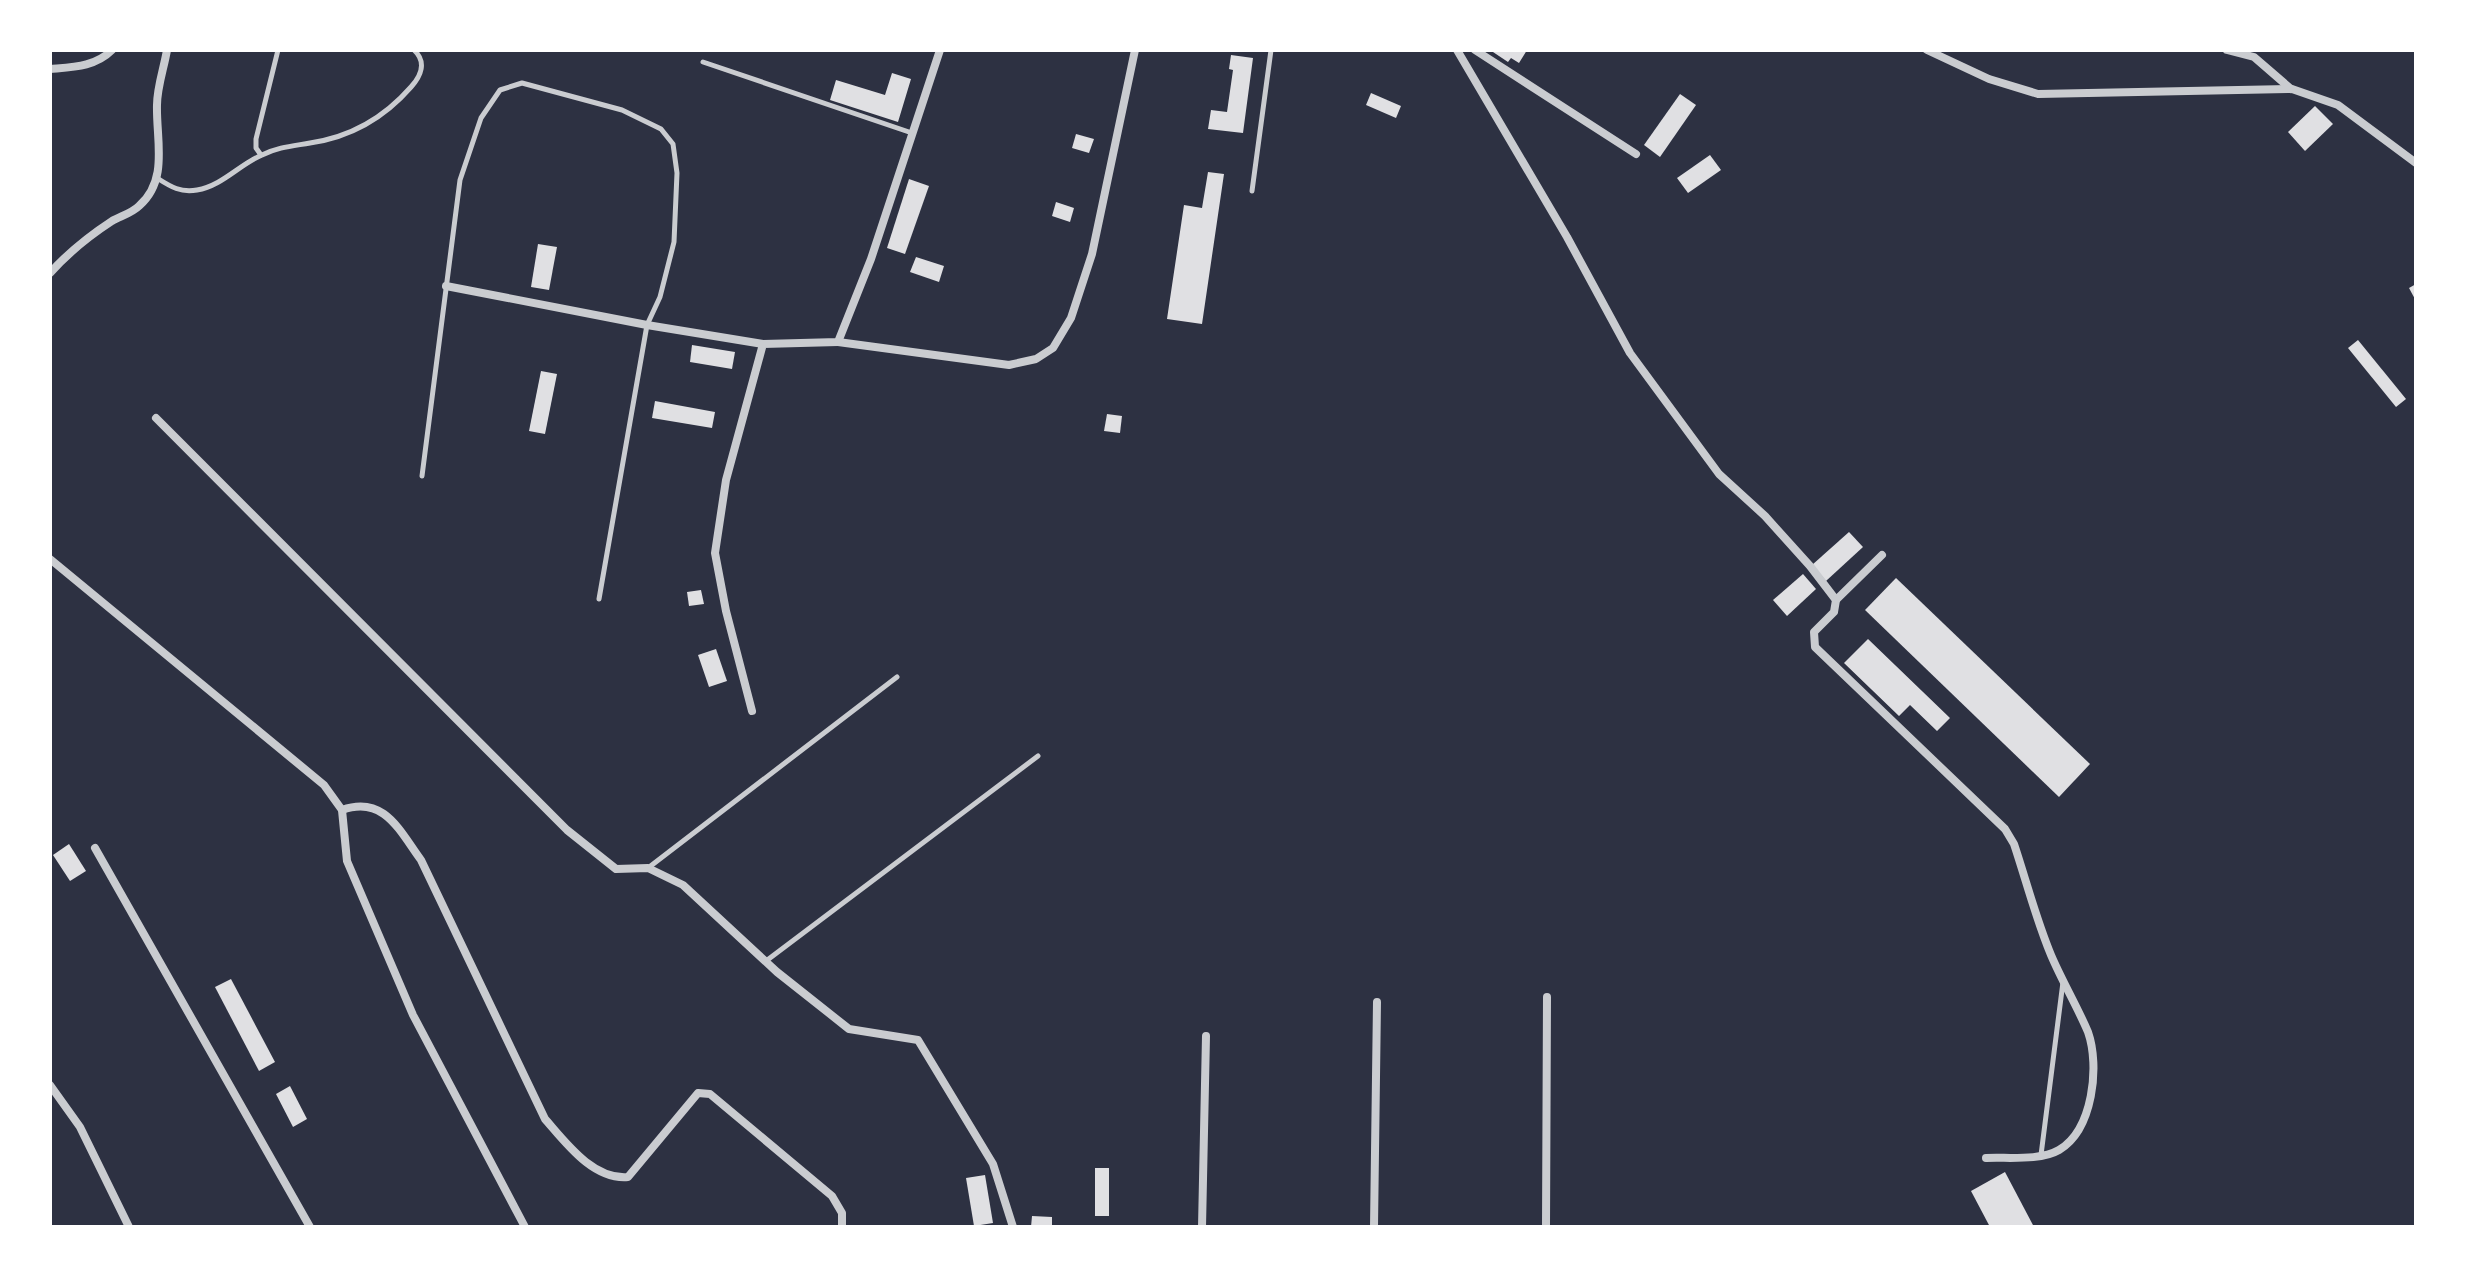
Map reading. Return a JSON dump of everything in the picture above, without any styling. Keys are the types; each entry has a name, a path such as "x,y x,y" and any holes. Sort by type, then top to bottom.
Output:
{"street":[{"path":"50,69 101,61 112,50"},
{"path":"50,273 66,255 113,220 138,208 151,194 157,178 157,103 167,50"},
{"path":"838,342 871,259 940,50"},
{"path":"446,286 763,344 838,342 1009,365 1036,359 1053,348 1071,318 1092,254 1135,50"},
{"path":"1457,50 1567,237 1630,353 1719,474 1765,516 1836,600"},
{"path":"1475,50 1636,154"},
{"path":"1927,50 1989,79 2038,94 2292,89 2338,105 2416,163"},
{"path":"2227,50 2254,57 2292,89"},
{"path":"752,711 726,611 715,553 726,480 763,344"},
{"path":"156,418 567,830 616,869 648,868 683,885 766,961 849,1029 918,1040 993,1164 1013,1227"},
{"path":"1882,555 1836,600 1834,612 1814,632 1815,647 2005,829 2014,844 2051,954 2089,1035 2092,1068 2090,1105 2078,1134 2058,1151 1986,1158"},
{"path":"50,559 324,785 342,810 347,861 413,1015 525,1227"},
{"path":"342,810 356,805 376,808 396,826 421,860 545,1119 572,1149 612,1178 628,1177 698,1093 710,1094 832,1196 842,1213 842,1227"},
{"path":"95,848 310,1227"},
{"path":"1546,1227 1547,997"},
{"path":"1374,1227 1377,1002"},
{"path":"1202,1227 1206,1036"},
{"path":"50,1085 80,1127 129,1227"}],"lane":[{"path":"261,155 256,148 256,139 278,50"},
{"path":"157,178 182,191 201,190 225,179 261,155 287,145 339,137 366,126 390,109 420,77 420,55 414,50"},
{"path":"1252,191 1271,50"},
{"path":"703,62 913,134"},
{"path":"422,476 460,180 481,118 500,90 522,83 622,110 661,129 673,144 677,173 674,242 660,297 647,325 599,599"},
{"path":"648,868 897,677"},
{"path":"766,961 1038,756"},
{"path":"2041,1155 2063,981"}],"building":[{"path":"1490,50 1527,50 1519,63 1511,58 1508,62"},
{"path":"1231,55 1253,58 1243,133 1208,129 1211,110 1227,112 1233,70 1229,69"},
{"path":"892,73 911,79 898,122 830,100 836,80 885,95"},
{"path":"1371,93 1401,106 1396,118 1366,105"},
{"path":"1680,94 1696,105 1660,157 1644,145"},
{"path":"2315,106 2333,124 2305,151 2288,132"},
{"path":"1076,134 1094,139 1089,153 1072,148"},
{"path":"1710,155 1721,170 1688,193 1677,178"},
{"path":"1208,172 1224,174 1202,324 1167,319 1184,205 1202,208"},
{"path":"909,179 929,186 905,254 887,248"},
{"path":"1056,202 1074,208 1070,222 1052,216"},
{"path":"538,244 557,247 549,290 531,287"},
{"path":"916,257 944,266 939,282 910,272"},
{"path":"2416,284 2416,301 2409,288"},
{"path":"2358,340 2406,399 2396,407 2348,348"},
{"path":"692,345 735,352 732,369 690,362"},
{"path":"541,371 557,374 545,434 529,431"},
{"path":"655,401 715,412 712,428 652,418"},
{"path":"1107,414 1122,416 1120,433 1104,431"},
{"path":"1849,532 1863,547 1826,581 1812,565"},
{"path":"1803,574 1816,589 1787,616 1773,600"},
{"path":"1896,578 2090,764 2059,797 1865,610"},
{"path":"701,590 704,604 689,606 687,592"},
{"path":"1868,639 1950,718 1937,731 1910,705 1899,716 1844,663"},
{"path":"716,649 727,681 709,687 698,655"},
{"path":"69,844 86,871 70,881 53,855"},
{"path":"231,979 275,1062 259,1071 215,987"},
{"path":"290,1086 307,1119 293,1127 276,1094"},
{"path":"1095,1168 1109,1168 1109,1216 1095,1216"},
{"path":"2005,1172 2034,1227 1990,1227 1971,1191"},
{"path":"985,1175 993,1223 974,1226 966,1178"},
{"path":"1032,1216 1052,1217 1052,1227 1031,1227"}]}
